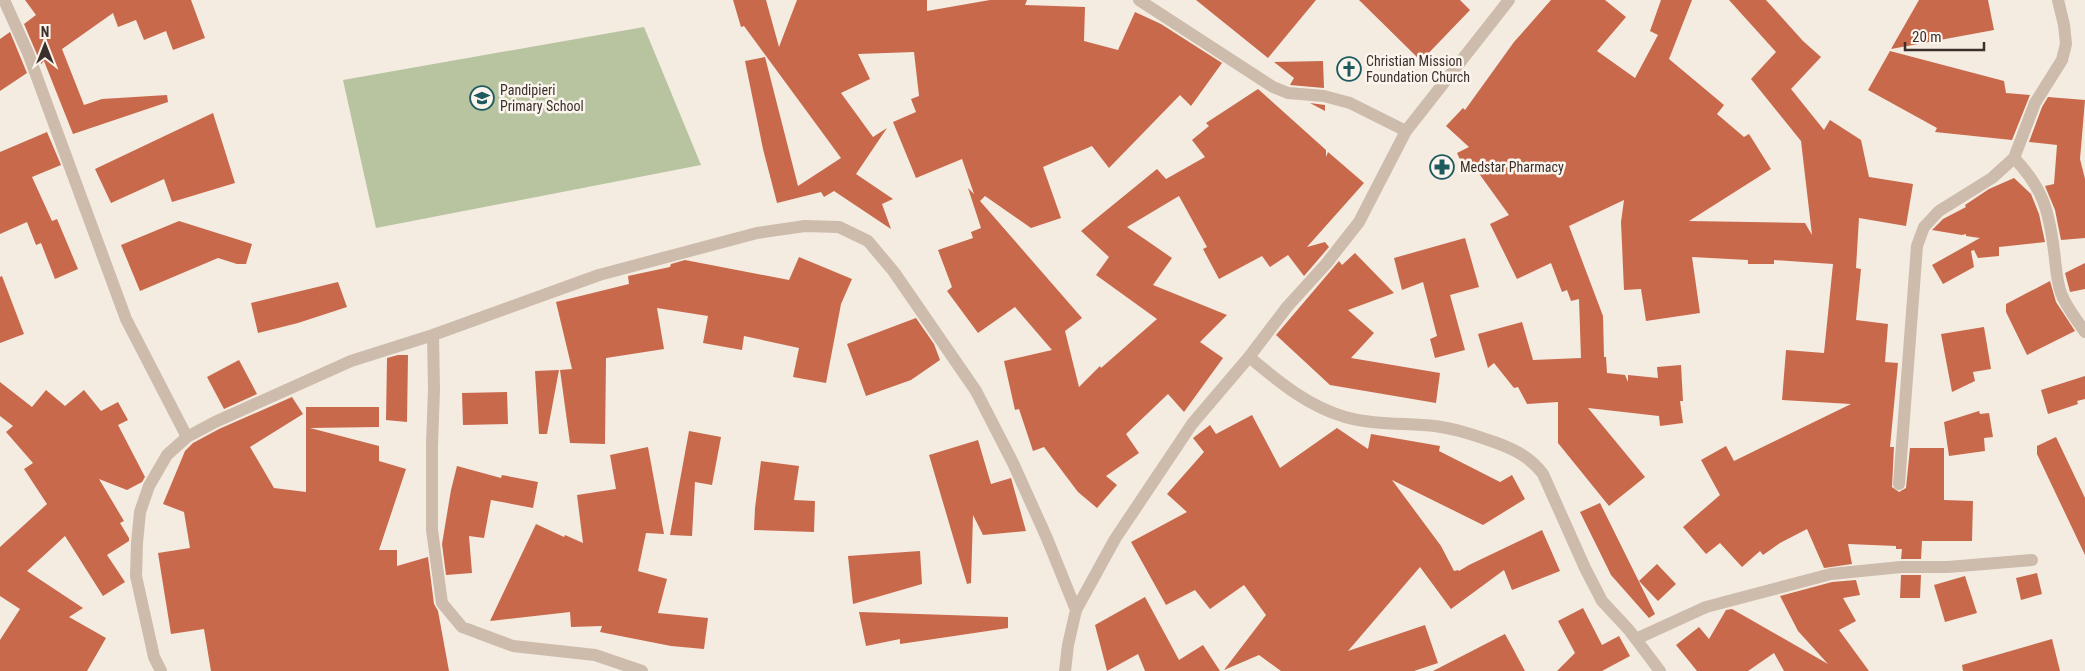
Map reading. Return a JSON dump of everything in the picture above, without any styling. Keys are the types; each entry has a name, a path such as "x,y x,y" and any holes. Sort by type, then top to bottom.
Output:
{"street":[{"path":"4,0 28,53 126,319 187,437"},
{"path":"1139,0 1273,87 1288,93 1324,96 1350,103 1406,131"},
{"path":"1065,671 1068,645 1076,610 1115,539 1192,424 1359,222 1406,131 1509,0"},
{"path":"1899,484 1917,246 1924,227 1939,212 1992,178 2014,158 2035,103 2062,60 2066,44 2058,0"},
{"path":"2014,158 2035,182 2044,198 2061,294 2085,332"},
{"path":"161,671 154,657 136,576 137,535 140,512 149,486 166,455 187,437 215,422 351,361 433,335 598,275 757,233 805,226 839,227 868,241 894,272 976,391 1026,490 1076,610"},
{"path":"433,335 432,530 442,603 462,627 513,646 595,655 635,670"},
{"path":"1249,357 1295,395 1345,417 1436,426 1470,433 1514,450 1534,462 1543,474 1585,568 1602,601 1636,639 1660,671"},
{"path":"1636,639 1706,607 1831,574 1891,568 1948,567 2032,560"}],"green space":[{"path":"644,27 701,165 376,228 343,80"}],"building":[{"path":"25,0 191,0 205,38 173,50 166,31 144,40 136,20 118,27 113,13 62,49 84,105 102,99 167,95 168,102 73,134 44,61 41,64 24,24 36,15"},
{"path":"733,0 766,0 779,47 797,0 927,0 927,11 990,0 1027,0 1025,5 1085,7 1084,41 1118,50 1135,12 1161,24 1222,63 1191,106 1180,95 1109,168 1092,146 1043,167 1061,218 1031,228 985,196 980,201 1082,318 1065,331 1079,387 1100,366 1101,368 1157,319 1096,275 1109,257 1081,231 1157,169 1166,179 1205,157 1192,140 1209,126 1206,123 1258,89 1326,150 1326,157 1328,152 1364,183 1307,247 1325,242 1329,247 1304,276 1288,255 1270,267 1262,256 1219,279 1203,249 1207,247 1179,196 1127,227 1172,258 1153,285 1227,315 1200,342 1223,358 1184,412 1168,394 1126,434 1139,453 1106,476 1117,485 1097,508 1078,492 1044,447 1033,451 1019,409 1015,410 1004,361 1052,350 1015,307 978,333 947,291 952,287 938,250 973,238 971,232 981,228 968,188 974,194 962,159 916,178 893,122 916,112 911,99 919,96 914,52 858,54 870,79 841,93 873,137 887,128 856,174 893,199 882,204 891,229 834,191 824,197 821,192 777,203 763,149 745,61 765,57 798,186 841,158 744,26 741,27"},
{"path":"1196,0 1316,0 1268,58"},
{"path":"1359,0 1460,0 1470,10 1421,61"},
{"path":"1551,0 1605,0 1626,17 1597,51 1635,78 1658,35 1650,31 1661,0 1692,0 1669,59 1724,105 1717,114 1744,137 1749,134 1771,169 1689,221 1805,223 1812,235 1801,141 1751,79 1776,52 1729,0 1766,0 1803,41 1821,57 1791,89 1824,130 1830,120 1861,140 1869,177 1913,184 1906,226 1859,218 1856,268 1861,269 1856,320 1888,324 1885,362 1898,363 1890,447 1894,447 1892,487 1899,492 1906,488 1910,448 1944,448 1944,500 1973,501 1972,541 1922,541 1921,559 1901,559 1902,549 1896,549 1896,546 1848,544 1852,564 1824,568 1807,529 1780,543 1763,555 1760,551 1742,567 1720,543 1706,554 1683,527 1720,495 1701,460 1726,446 1734,461 1851,404 1782,400 1786,350 1824,353 1833,264 1774,260 1774,264 1748,264 1748,260 1692,257 1700,313 1646,321 1641,289 1624,290 1621,222 1624,200 1569,226 1603,316 1604,357 1606,357 1607,373 1625,375 1628,382 1628,375 1658,378 1657,367 1681,365 1683,401 1680,401 1683,423 1660,426 1659,416 1588,408 1645,477 1609,506 1558,443 1558,402 1527,404 1518,387 1514,388 1494,363 1488,368 1478,334 1522,322 1533,360 1581,358 1579,299 1571,301 1567,290 1562,292 1551,263 1517,279 1490,224 1509,215 1475,168 1466,172 1457,153 1469,147 1446,126 1463,108 1465,110 1514,42"},
{"path":"1919,0 1988,0 1994,30 1891,49"},
{"path":"10,32 27,73 0,91 0,39"},
{"path":"1890,51 2004,81 2006,93 2030,95 2012,140 1935,132 1937,128 1868,90"},
{"path":"1323,61 1324,88 1290,85 1294,78 1274,62"},
{"path":"2048,97 2085,100 2080,159 2085,179 2085,238 2061,240 2055,210 2045,186 2054,184 2057,145 2029,142 2042,107"},
{"path":"1310,103 1325,105 1325,111"},
{"path":"213,113 235,183 172,202 164,179 111,203 95,169"},
{"path":"47,132 61,165 32,177 52,221 57,219 78,269 55,279 41,243 36,245 27,222 0,234 0,152"},
{"path":"2014,178 2031,194 2039,214 2045,242 1999,247 1999,256 1978,258 1974,250 1971,251 1974,267 1943,284 1932,265 1980,238 1966,236 1966,234 1932,230 1943,219 1966,207 1965,205 1989,189"},
{"path":"179,221 252,244 246,264 237,264 218,258 140,291 121,245"},
{"path":"1465,238 1479,287 1450,295 1465,350 1435,358 1430,339 1437,336 1423,282 1402,290 1394,258"},
{"path":"1355,253 1394,293 1348,310 1374,333 1351,358 1440,373 1436,403 1330,385 1276,335 1339,261 1342,265"},
{"path":"799,257 852,279 841,304 826,383 793,377 799,348 744,336 742,350 703,343 708,316 657,308 664,349 606,358 605,444 570,443 560,370 572,369 556,302 629,284 628,276 670,267 671,264 685,260 789,280"},
{"path":"2085,263 2085,289 2070,292 2065,273"},
{"path":"2,276 24,334 0,343 0,277"},
{"path":"2050,281 2056,302 2075,331 2027,355 2006,312 2006,304"},
{"path":"338,282 347,307 298,323 258,333 251,303"},
{"path":"916,318 934,344 940,360 911,380 866,396 847,344"},
{"path":"1984,327 1991,369 1973,372 1975,381 1952,392 1941,334"},
{"path":"408,355 407,422 386,420 387,358"},
{"path":"239,360 257,394 224,409 207,377"},
{"path":"559,370 547,434 539,434 535,371"},
{"path":"2085,376 2085,399 2077,401 2078,404 2048,414 2041,390"},
{"path":"0,382 32,407 46,390 65,406 84,390 101,411 118,402 128,420 118,425 145,477 142,482 127,490 99,479 124,521 120,523 129,538 129,541 107,555 125,582 103,596 65,536 27,571 83,608 69,617 106,638 87,671 0,671 0,640 20,609 0,596 0,547 47,504 24,469 33,463 6,432 13,426 0,416"},
{"path":"507,392 508,424 463,425 462,393"},
{"path":"292,397 303,414 250,447 274,488 306,492 306,407 379,407 379,427 310,428 379,446 379,461 406,469 379,550 397,550 397,566 428,557 434,604 438,611 449,671 211,671 204,629 171,634 158,553 190,548 184,512 163,504 185,451 193,443 219,429"},
{"path":"1979,411 1980,414 1989,413 1993,437 1984,438 1985,451 1949,456 1944,422"},
{"path":"1252,415 1280,468 1337,428 1368,449 1371,434 1440,446 1439,451 1500,482 1512,475 1525,499 1483,525 1392,480 1441,546 1454,571 1459,571 1542,530 1560,571 1512,590 1504,570 1451,609 1420,567 1348,651 1425,625 1438,663 1414,671 1281,671 1259,655 1224,670 1266,615 1244,585 1210,609 1195,590 1166,605 1131,542 1187,512 1167,494 1204,452 1193,438 1210,425 1216,434"},
{"path":"689,431 721,437 712,485 695,482 692,536 670,535"},
{"path":"2056,437 2085,498 2085,555 2037,454 2037,446"},
{"path":"978,440 991,484 1011,478 1026,531 983,535 973,515 971,583 967,584 929,455"},
{"path":"648,447 664,534 646,533 638,571 667,579 658,613 708,618 704,649 671,646 600,632 602,626 571,627 570,612 490,621 536,524 564,537 565,535 583,543 577,495 616,489 610,455"},
{"path":"761,461 799,466 794,500 815,501 814,532 754,530"},
{"path":"457,466 501,478 502,475 538,482 533,508 491,500 484,538 469,536 472,573 446,575 442,544"},
{"path":"1600,503 1655,614 1649,618 1611,575 1580,512"},
{"path":"920,551 922,584 853,604 848,556"},
{"path":"1657,564 1676,584 1658,601 1639,581"},
{"path":"2037,573 2042,594 2021,600 2016,578"},
{"path":"1901,575 1921,575 1920,598 1900,598"},
{"path":"1965,576 1977,613 1945,622 1934,585"},
{"path":"1856,580 1860,595 1843,598 1856,621 1839,630 1869,671 1784,671 1774,653 1748,671 1697,671 1676,645 1699,627 1709,639 1726,610 1732,609 1828,664 1798,631 1780,596 1832,582"},
{"path":"1145,597 1179,660 1203,645 1220,671 1145,671 1138,654 1107,671 1095,625"},
{"path":"1583,608 1602,645 1619,636 1630,656 1602,671 1557,671 1575,653 1558,621"},
{"path":"859,612 1008,617 1008,628 900,644 900,639 866,646"},
{"path":"1505,634 1525,671 1433,671"},
{"path":"2052,639 2060,671 1963,671 1962,665"}],"place":[{"name":"Christian Mission Foundation Church","path":"1349,69"},
{"name":"Pandipieri Primary School","path":"482,98"},
{"name":"Medstar Pharmacy","path":"1442,167"}]}
